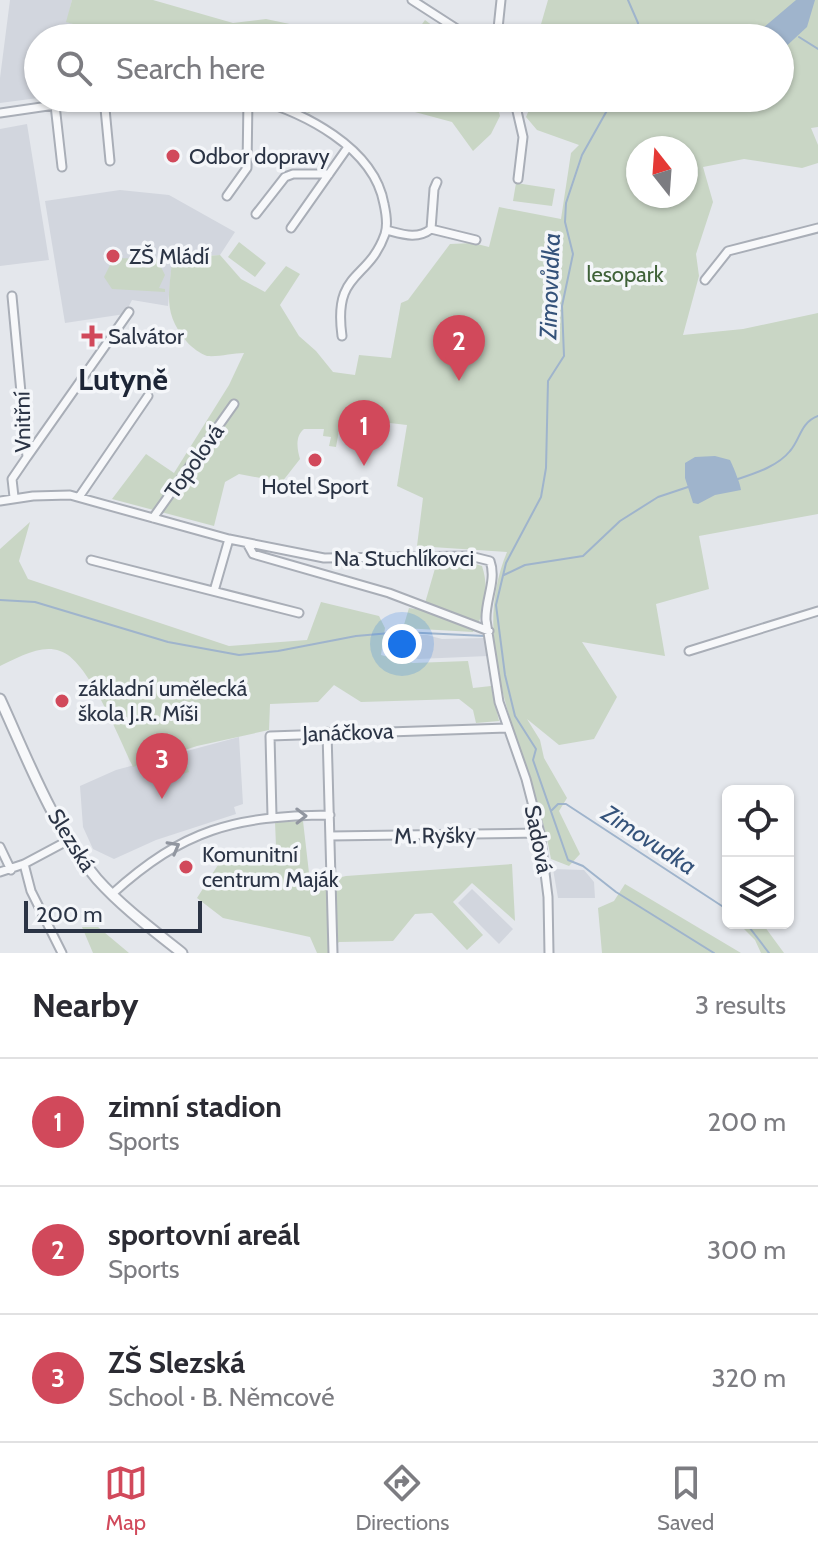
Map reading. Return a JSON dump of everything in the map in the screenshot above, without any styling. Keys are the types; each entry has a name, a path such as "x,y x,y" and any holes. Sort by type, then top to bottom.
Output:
{"street":[{"path":"412,0 449,24"},
{"path":"498,24 501,0"},
{"path":"0,113 24,110"},
{"path":"56,112 62,167"},
{"path":"105,112 110,161"},
{"path":"227,196 247,168 249,112"},
{"path":"290,112 348,147 370,168 379,182 386,212 386,230 379,248 347,285 342,296 339,307 342,336"},
{"path":"517,112 523,137 518,179"},
{"path":"291,228 348,147"},
{"path":"256,214 285,177 293,174 329,174"},
{"path":"386,230 415,236 431,229 437,182"},
{"path":"705,280 728,251 818,228"},
{"path":"431,229 476,240"},
{"name":"Vnitřní","path":"12,296 27,457 12,479 14,497"},
{"path":"27,457 129,312"},
{"path":"79,497 148,396"},
{"name":"Topolová","path":"153,518 234,404"},
{"name":"Na Stuchlíkovci","path":"0,501 52,495 79,497 229,539 302,555 345,560 410,556 486,558 493,572 485,608 499,702 507,728"},
{"path":"214,591 229,539"},
{"name":"Na Stuchlíkovci","path":"247,543 253,554 389,593 489,631"},
{"path":"91,560 299,613"},
{"path":"689,651 818,611"},
{"name":"Slezská","path":"0,699 69,840 91,872 112,894 182,953"},
{"name":"Janáčkova","path":"272,816 270,736 507,728"},
{"name":"Sadová","path":"507,728 526,779 540,833 548,897 549,953"},
{"path":"327,732 333,953"},
{"path":"112,894 139,870 180,843 214,828 272,816 330,815"},
{"name":"M. Ryšky","path":"330,836 540,833"},
{"path":"0,872 24,864 69,840"},
{"path":"0,847 11,870"},
{"path":"24,864 31,891 62,953"}],"shaded area":[{"path":"10,0 72,0 67,22 74,24 24,24 24,100 0,103 0,78"},
{"path":"27,124 49,260 0,266 0,129"},
{"name":"ZŠ Mládí","path":"120,190 169,195 235,232 220,255 193,257 173,248 168,306 132,300 125,314 65,323 45,201"},
{"path":"389,635 484,638 488,656 418,659 388,652"},
{"path":"239,737 243,804 234,807 236,814 156,840 114,859 93,849 83,827 80,786 116,770"},
{"path":"553,869 584,870 594,882 595,898 558,898"},
{"path":"472,889 513,929 499,944 458,903"}],"green space":[{"path":"72,0 153,0 233,23 266,19 290,24 73,24 66,22"},
{"name":"lesopark","path":"548,0 818,0 818,127 811,128 818,145 818,163 802,168 744,159 703,167 713,202 696,254 699,276 683,335 743,329 818,313 818,514 699,536 709,589 656,604 665,656 582,642 617,697 594,739 559,745 527,719 540,740 544,758 567,798 559,811 580,854 569,866 551,859 506,706 498,668 493,629 496,591 507,552 417,546 423,498 397,486 407,425 364,423 362,434 339,430 336,447 329,446 331,437 323,436 324,429 304,429 298,439 300,459 282,482 239,474 225,482 214,526 112,499 146,454 174,473 229,385 244,353 207,356 191,346 178,330 169,297 172,247 193,257 220,255 241,279 265,292 286,266 300,274 280,305 299,336 333,372 355,375 359,355 391,358 401,303 408,300 450,244 473,243 489,247 499,207 561,219 571,153 579,145 537,130 526,117 528,112 794,112 794,24 541,24"},
{"path":"415,112 499,112 500,116 491,134 473,151 452,122"},
{"path":"516,183 555,189 552,206 513,201"},
{"path":"239,242 266,263 255,277 228,257"},
{"path":"107,258 171,259 171,263 159,263 165,275 159,288 165,289 165,292 112,289 104,277 111,263 107,263"},
{"path":"30,522 19,561 28,579 229,646 307,640 321,602 379,616 385,628 381,655 413,663 468,661 473,688 491,686 499,721 476,723 473,710 459,699 361,702 334,685 318,702 270,704 269,730 197,746 133,767 92,684 71,657 60,651 45,649 0,666 0,549"},
{"path":"466,561 482,566 485,582 485,600 473,632 403,628 409,608 423,610 436,565"},
{"path":"184,755 189,772 155,782 150,766"},
{"path":"303,821 309,873 316,883 346,876 512,864 515,921 472,883 453,902 483,935 467,950 432,913 415,914 393,941 339,942 328,953 317,953 310,937 223,918 197,898 223,857 241,859 276,846 275,822"},
{"path":"625,884 741,953 602,953 598,908 614,901"},
{"path":"82,927 98,927 129,953 93,953"},
{"path":"744,929 766,929 784,953 761,953 755,940"}],"water":[{"path":"796,0 815,0 807,27 794,39 794,24 768,24"},
{"path":"715,456 730,460 741,490 693,503 685,478 685,463 695,457"}],"waterway":[{"name":"Zimovůdka","path":"628,0 638,24"},
{"path":"799,37 818,49"},
{"name":"Zimovůdka","path":"606,112 582,155 566,203 565,222 573,254 562,306 564,356 548,381 546,468 541,497 506,563 496,605 505,675 515,716 536,749 533,760 568,860 583,866 616,892 714,953"},
{"path":"738,479 779,461 794,446 804,427 818,416"},
{"path":"504,575 525,565 583,556 620,521 658,497 688,487"},
{"path":"0,600 35,602 168,642 239,655 356,636 402,632 485,636"},
{"name":"Zimovudka","path":"552,810 558,804 566,804 722,906"},
{"name":"Zimovudka","path":"751,929 769,953"}],"place":[{"name":"Odbor dopravy","path":"173,156"},
{"name":"ZŠ Mládí","path":"113,256"},
{"name":"Salvátor","path":"92,336"},
{"name":"sportovní areál","path":"459,381"},
{"name":"Hotel Sport","path":"315,460"},
{"name":"zimní stadion","path":"364,466"},
{"name":"základní umělecká škola J.R. Míši","path":"62,701"},
{"name":"ZŠ Slezská","path":"162,799"},
{"name":"Komunitní centrum Maják","path":"186,867"}],"district":[{"name":"Lutyně","path":"123,380"}]}
